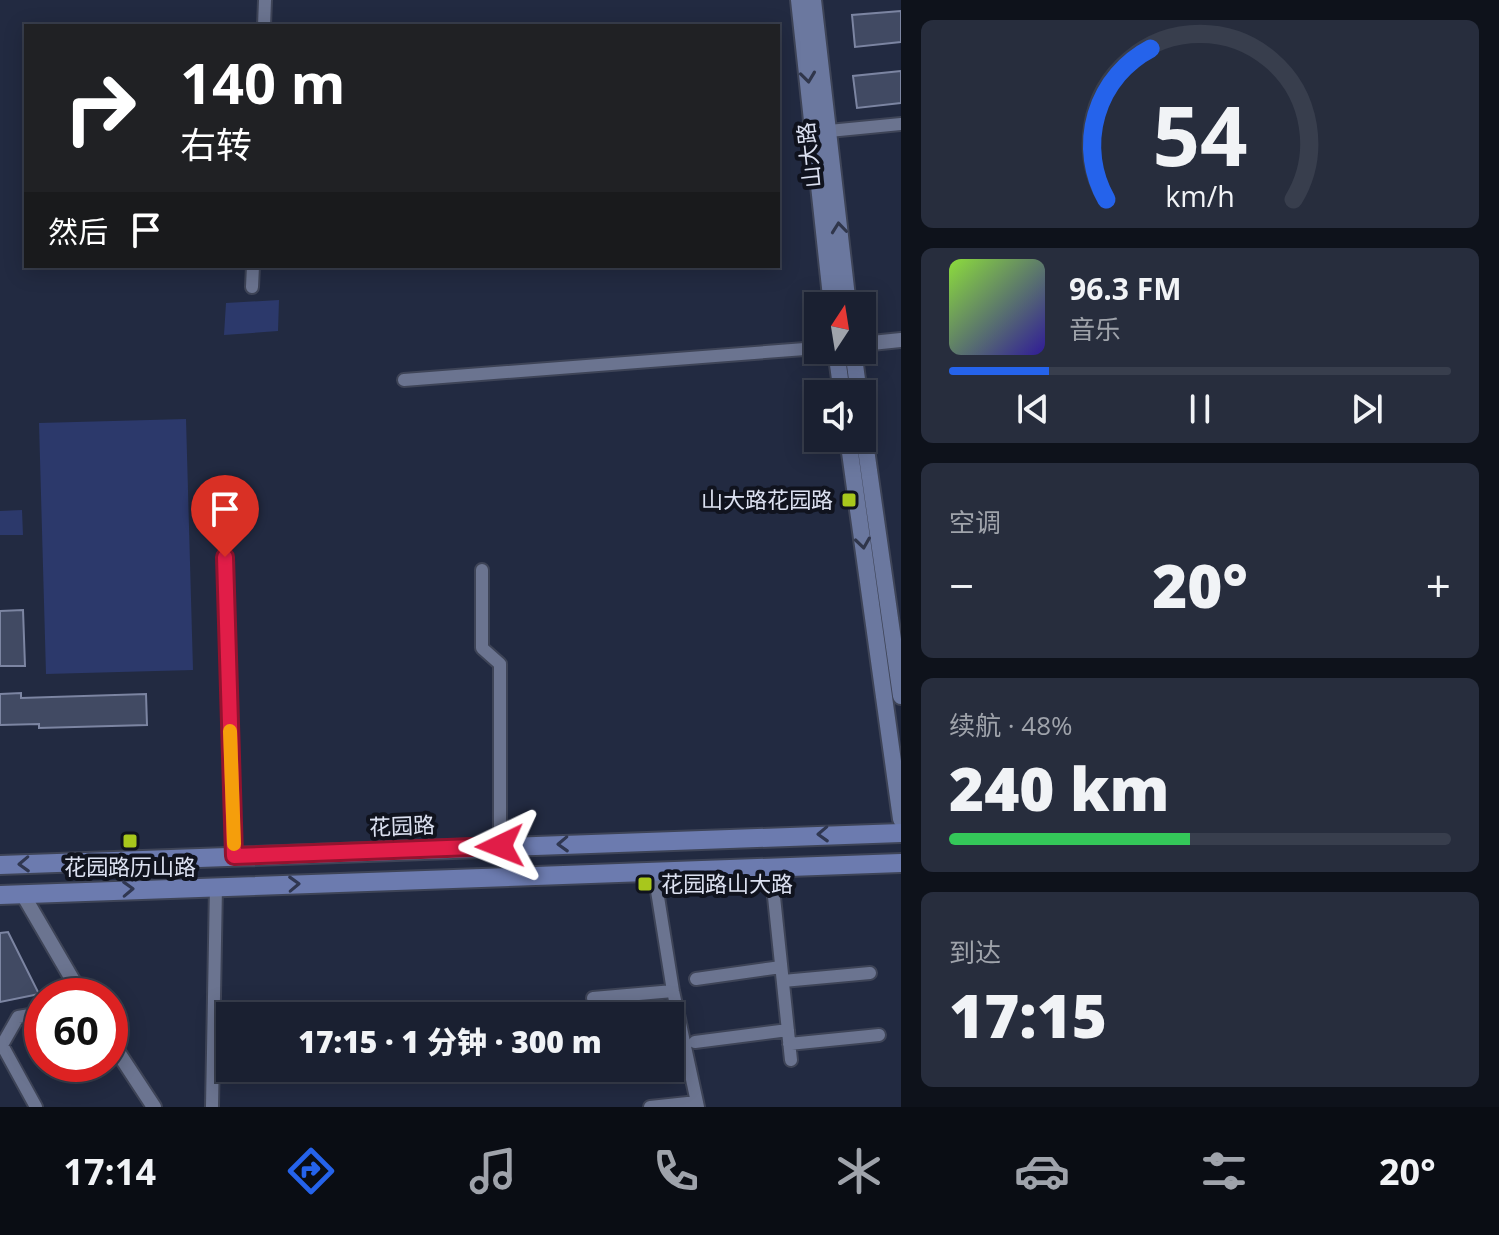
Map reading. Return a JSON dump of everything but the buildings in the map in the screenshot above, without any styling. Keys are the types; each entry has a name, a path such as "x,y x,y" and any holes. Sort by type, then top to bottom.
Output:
{"main road":[{"name":"山大路","path":"799,0 830,292"},
{"name":"山大路","path":"813,0 846,292"},
{"path":"850,452 901,819"},
{"path":"866,452 901,696"},
{"name":"花园路","path":"0,865 901,833"},
{"path":"0,895 901,863"}],"street":[{"path":"264,24 265,0"},
{"path":"829,131 901,124"},
{"path":"252,287 253,268"},
{"path":"876,343 901,340"},
{"path":"404,380 804,349"},
{"path":"225,557 234,856"},
{"path":"482,570 482,648 500,664 500,846"},
{"path":"882,579 896,614 901,640"},
{"path":"771,868 791,1060"},
{"path":"650,1107 697,1105 690,1043 673,991 654,872"},
{"path":"212,1107 216,886"},
{"path":"22,893 72,978"},
{"path":"696,979 781,967"},
{"path":"783,981 870,973"},
{"path":"593,998 673,991"},
{"path":"24,1016 18,1017 2,1045 36,1107"},
{"path":"684,1044 788,1030"},
{"path":"789,1044 879,1035"},
{"path":"128,1067 154,1107"}],"shaded area":[{"path":"279,300 278,331 224,335 226,303"},
{"path":"186,419 193,670 46,674 39,423"},
{"path":"22,510 23,535 0,535 0,511"}],"slow traffic":[{"path":"230,731 234,844"}],"place":[{"name":"山大路花园路","path":"849,500"},
{"name":"花园路历山路","path":"130,841"},
{"name":"花园路山大路","path":"645,884"}],"route":[{"path":"225,557 234,856 500,846"}]}
